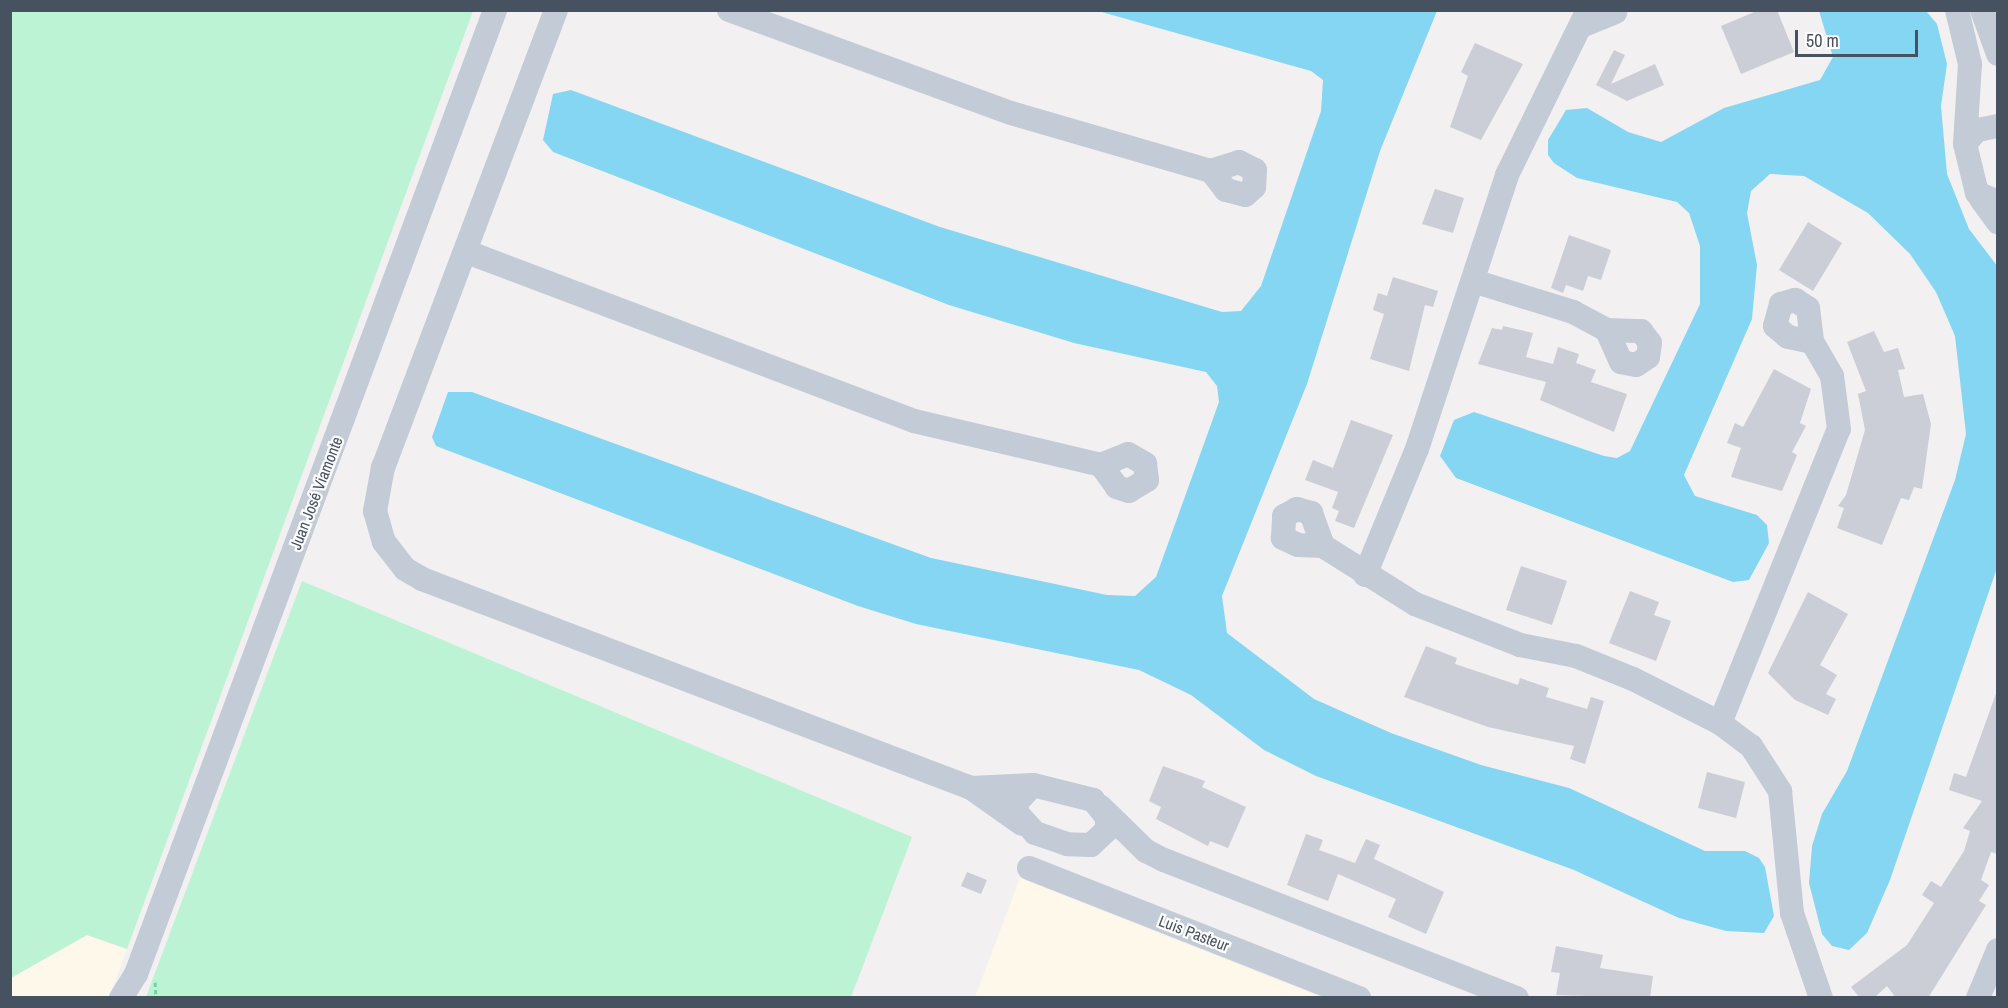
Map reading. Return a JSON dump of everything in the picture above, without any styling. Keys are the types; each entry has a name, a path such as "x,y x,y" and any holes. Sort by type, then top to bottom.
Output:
{"street":[{"name":"Juan José Viamonte","path":"121,998 135,986 495,10"},
{"path":"556,10 467,252 375,491 377,526 405,569 971,788 1022,824 1066,844 1146,850 1517,998"},
{"path":"729,10 1011,113 1210,171"},
{"path":"1957,10 1970,64 1965,144 1998,222"},
{"path":"1982,10 1998,54"},
{"path":"1365,575 1418,449 1507,176 1584,18 1612,11"},
{"path":"1965,144 1977,130 1998,126"},
{"path":"467,252 914,421 1101,465"},
{"path":"1473,281 1573,312 1607,330"},
{"path":"1720,723 1839,429 1832,376 1812,342"},
{"path":"1323,546 1365,575 1425,608 1520,645 1604,666 1720,723 1763,759 1780,791 1792,913 1821,998"},
{"path":"971,788 1033,785 1074,792 1101,807 1146,850"},
{"path":"1022,824 1017,802 1033,785"},
{"path":"1091,845 1107,830 1101,807"},
{"name":"Luis Pasteur","path":"1029,868 1359,998"},
{"path":"1978,998 1998,950"}],"shaded area":[{"path":"1020,878 1321,997 975,997"},
{"path":"87,935 127,949 109,997 11,997 10,978"}],"green space":[{"path":"11,10 473,11 127,949 87,935 11,978"},
{"path":"302,581 912,837 851,997 146,997"}],"water":[{"path":"1098,11 1437,11 1380,151 1307,384 1222,596 1227,633 1314,699 1391,733 1481,765 1569,788 1705,851 1745,851 1759,858 1765,867 1774,916 1764,933 1726,931 1679,918 1574,870 1316,776 1264,750 1191,695 1139,670 916,624 858,606 436,446 432,437 448,392 472,392 931,558 1107,595 1135,596 1156,577 1219,402 1217,386 1206,372 1074,343 949,305 553,152 543,140 553,94 571,90 940,227 1222,312 1241,311 1261,286 1321,111 1323,80 1311,71"},
{"path":"1819,11 1926,11 1937,24 1947,64 1941,106 1947,174 1969,229 1998,267 1997,568 1890,880 1867,933 1849,950 1832,946 1822,934 1809,883 1812,846 1822,814 1847,771 1955,480 1966,434 1955,336 1936,292 1910,254 1868,213 1804,176 1770,174 1751,191 1747,213 1757,265 1752,319 1684,475 1695,496 1757,515 1767,525 1769,543 1749,580 1733,582 1456,478 1440,456 1454,420 1474,412 1604,456 1617,458 1630,451 1700,304 1700,246 1689,213 1677,202 1577,178 1554,163 1548,155 1548,140 1566,110 1587,108 1628,132 1661,142 1724,108 1820,80 1833,57"}],"building":[{"path":"1759,10 1777,10 1794,52 1741,74 1721,26"},
{"path":"1475,43 1523,64 1481,140 1450,127 1468,76 1461,72"},
{"path":"1614,50 1625,55 1611,84 1655,64 1664,85 1627,101 1596,85"},
{"path":"1435,189 1464,198 1453,233 1422,224"},
{"path":"1808,222 1842,243 1813,291 1779,270"},
{"path":"1569,235 1611,250 1601,280 1588,276 1583,291 1566,285 1563,293 1551,288"},
{"path":"1393,277 1438,291 1433,307 1425,305 1409,371 1370,359 1384,314 1373,310 1378,293 1387,296"},
{"path":"1503,326 1533,333 1526,357 1553,364 1558,347 1579,354 1576,363 1596,370 1591,382 1627,394 1614,432 1540,400 1546,382 1478,364 1492,328 1502,330"},
{"path":"1874,331 1884,352 1898,348 1905,369 1898,370 1904,397 1923,394 1931,424 1922,489 1914,487 1909,500 1901,498 1882,545 1837,528 1844,508 1838,506 1846,495 1865,430 1858,394 1866,391 1847,342"},
{"path":"1774,369 1811,389 1800,423 1806,426 1792,452 1797,455 1782,491 1731,477 1741,448 1727,443 1735,423 1743,427"},
{"path":"1351,420 1393,435 1354,528 1335,521 1339,511 1332,508 1338,492 1305,480 1313,460 1333,468"},
{"path":"1521,566 1567,581 1552,625 1506,610"},
{"path":"1630,591 1659,602 1654,615 1671,621 1656,661 1609,643"},
{"path":"1808,592 1848,614 1820,665 1837,675 1826,694 1836,699 1828,715 1795,700 1768,673"},
{"path":"1426,646 1457,658 1455,664 1518,685 1520,678 1549,688 1546,697 1587,709 1591,697 1604,701 1585,764 1570,759 1574,746 1488,727 1404,697"},
{"path":"1998,688 1998,854 1991,852 1981,880 1989,885 1979,901 1986,905 1928,998 1896,998 1887,986 1874,998 1860,998 1851,987 1907,945 1934,903 1922,895 1931,881 1941,887 1964,851 1970,831 1963,828 1982,801 1949,790 1954,773 1966,777"},
{"path":"1163,766 1205,781 1202,787 1246,807 1228,848 1210,841 1208,846 1156,819 1161,807 1149,801"},
{"path":"1707,772 1745,782 1736,818 1698,808"},
{"path":"1306,834 1323,840 1319,850 1355,863 1366,839 1380,845 1374,859 1444,892 1426,934 1388,917 1396,899 1338,874 1328,901 1287,885"},
{"path":"967,872 987,880 981,894 961,886"},
{"path":"1556,946 1603,955 1600,968 1653,976 1650,998 1556,995 1560,973 1551,972"}]}
